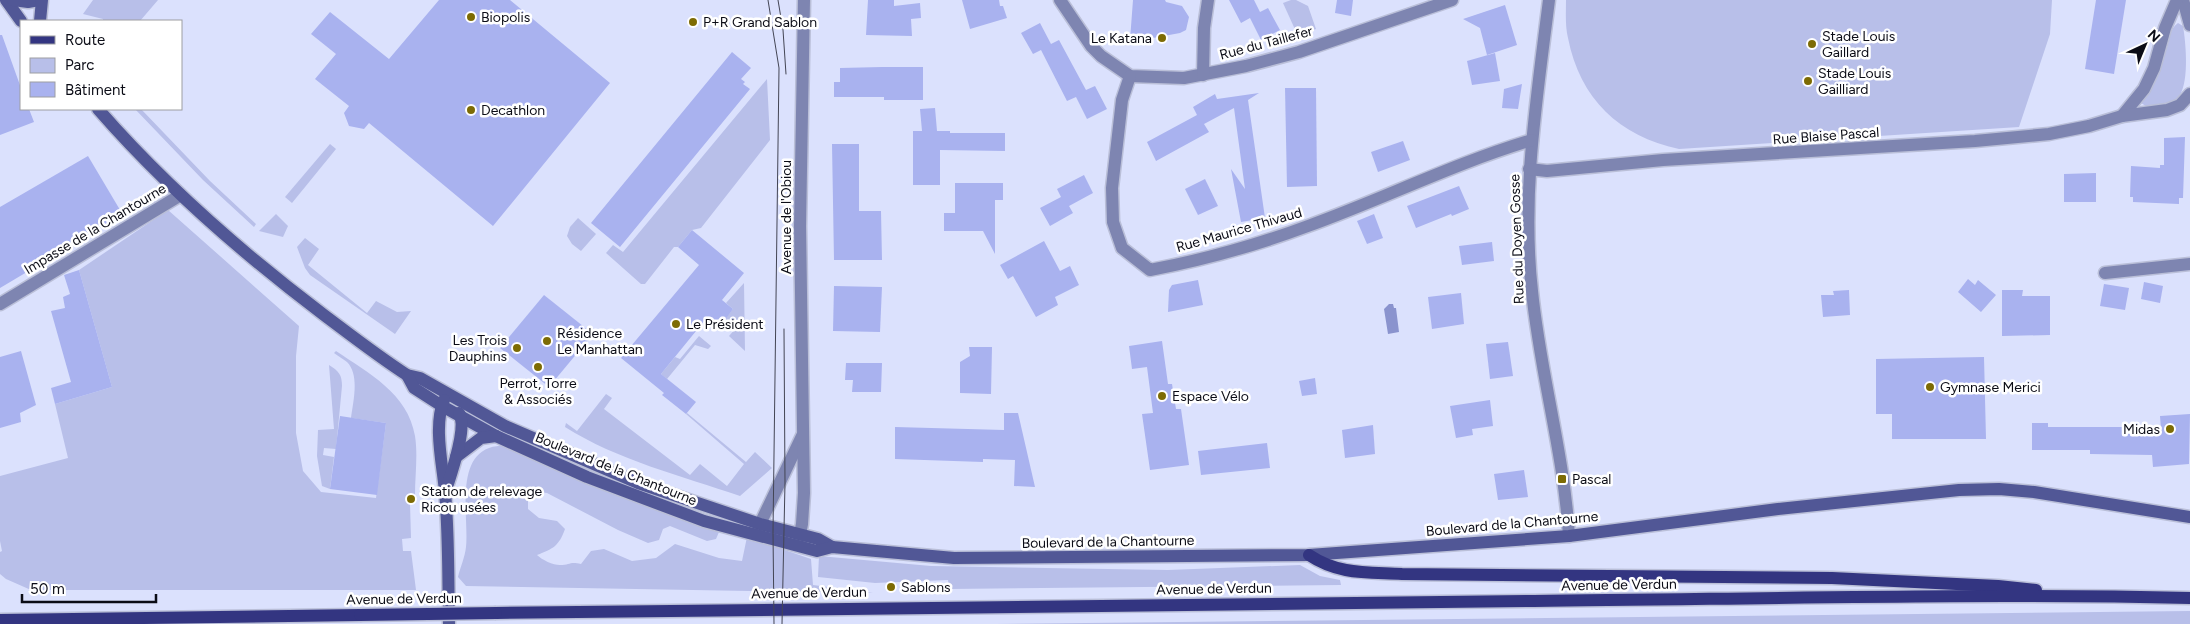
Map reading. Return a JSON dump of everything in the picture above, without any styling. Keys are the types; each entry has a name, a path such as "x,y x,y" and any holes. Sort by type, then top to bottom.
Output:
{"main road":[{"path":"1309,555 1324,565 1339,570 1402,574 1832,578 1998,586 2101,596 2190,598"},
{"name":"Avenue de Verdun","path":"0,620 946,606 2101,596"}],"street":[{"path":"6,0 20,20"},
{"path":"13,0 28,2 41,0 40,20"},
{"name":"Avenue de l'Obiou","path":"798,541 802,524 804,493 800,226 804,0"},
{"path":"1060,0 1091,46 1100,56 1130,76"},
{"path":"1203,75 1204,28 1208,0"},
{"name":"Rue du Taillefer","path":"1130,76 1184,78 1203,75 1299,52 1452,0"},
{"name":"Rue du Doyen Gosse","path":"1549,0 1529,168 1528,200 1532,291 1551,406 1569,536"},
{"path":"2122,116 2144,89 2154,68 2164,28 2177,0"},
{"path":"2183,0 2190,25"},
{"name":"Rue Maurice Thivaud","path":"1130,76 1122,100 1112,188 1113,222 1122,248 1150,270 1194,262 1308,226 1454,168 1532,140"},
{"name":"Rue Blaise Pascal","path":"1529,168 1547,171 1663,160 1975,142 2048,134 2089,126 2122,116 2167,110 2180,105 2190,94"},
{"name":"Boulevard de la Chantourne","path":"99,110 179,196 268,273 407,375 420,378 505,426 638,483 758,530"},
{"name":"Impasse de la Chantourne","path":"0,304 179,196"},
{"path":"2105,273 2190,264"},
{"name":"Boulevard de la Chantourne","path":"407,375 414,388 496,436 634,496 704,521 758,530 798,541 817,552 832,547 954,558 1309,555 1569,536 1778,509 1959,490 1999,489 2034,492 2190,517"},
{"path":"447,394 442,406 440,458 445,492 449,624"},
{"path":"445,492 456,457 462,417 447,394"},
{"name":"Avenue de l'Obiou","path":"758,530 803,434"},
{"path":"456,457 481,438 496,436"}],"green space":[{"path":"93,0 158,0 141,20 103,20 83,14"},
{"path":"1296,0 1308,6 1316,29 1298,36 1283,3"},
{"name":"Stade Louis Gailliard","path":"1566,0 2052,0 2050,34 2019,127 1679,149 1638,135 1605,112 1582,79 1574,60 1566,29"},
{"path":"2178,23 2183,26 2186,54 2184,85 2181,93 2177,99 2170,102 2146,106 2141,103 2141,99 2160,66 2172,30"},
{"path":"767,79 770,140 701,228 692,230 678,247 674,247 645,284 641,284 606,253 613,245 623,252"},
{"path":"136,110 142,110 210,181 256,224 254,227 203,180"},
{"path":"330,144 336,149 292,203 285,197"},
{"path":"168,210 299,326 296,356 296,433 303,471 321,492 376,498 386,423 351,418 355,381 351,367 334,353 336,351 373,376 395,396 404,408 411,421 415,436 416,458 415,495 408,495 407,503 410,504 411,538 402,539 403,551 411,551 416,590 31,590 6,579 0,574 0,552 2,551 0,541 0,476 68,458 55,404 112,387 79,270"},
{"path":"276,214 288,226 283,237 259,231"},
{"path":"578,218 596,234 581,251 572,244 567,236 570,227"},
{"path":"305,238 319,249 308,265 367,313 376,301 397,312 411,311 395,334 310,275 305,268 297,247"},
{"path":"744,283 745,351 729,336 736,328 725,319 733,309 726,303"},
{"path":"699,336 711,346 708,349 695,345 667,379 661,374 675,357 680,359"},
{"path":"329,365 339,374 342,386 336,449 324,448 323,455 334,457 330,489 322,486 317,456 318,430 334,429"},
{"path":"606,394 612,398 604,409 690,475 700,464 727,486 744,464 687,413 746,462 755,452 772,468 740,496 628,458 585,439 565,427 566,423 577,431"},
{"path":"504,445 719,532 716,539 707,541 670,526 663,529 659,540 648,543 618,530 547,493 536,492 528,500 528,509 539,518 557,521 565,529 555,546 537,555 548,562 560,565 581,564 591,551 604,549 632,561 656,558 675,544 719,558 742,561 747,537 811,559 813,585 873,593 466,586 458,577 466,547 466,492 471,465 478,455 489,448"},
{"path":"819,556 931,566 1168,570 1300,565 1320,576 1340,580 1341,585 949,589 948,580 875,583 818,577"},
{"path":"2190,611 2190,624 996,624"}],"shaded area":[{"path":"1389,304 1393,304 1394,308 1396,308 1399,332 1388,334 1384,309"}],"building":[{"name":"Decathlon","path":"439,0 510,0 610,83 493,226 369,123 364,129 349,126 344,113 349,106 315,79 336,54 311,34 330,12 389,59"},
{"path":"868,0 894,0 894,6 920,3 921,18 911,19 912,36 866,35"},
{"path":"962,0 999,0 1000,6 1003,6 1007,18 970,29"},
{"path":"1133,0 1165,0 1166,2 1182,6 1189,17 1186,30 1180,33 1142,40 1130,40"},
{"path":"1229,0 1254,0 1260,12 1268,8 1280,30 1261,40 1250,18 1241,23"},
{"path":"1337,0 1353,0 1351,16 1335,13"},
{"path":"2096,0 2126,0 2114,74 2085,69"},
{"path":"1505,5 1517,45 1487,55 1480,28 1463,19"},
{"path":"1040,23 1051,44 1059,40 1086,90 1095,86 1107,109 1087,119 1076,97 1067,101 1041,50 1033,54 1021,33"},
{"path":"0,35 2,35 20,85 20,110 29,110 34,122 0,135"},
{"path":"732,52 751,68 741,79 745,82 743,84 750,89 620,247 591,223"},
{"path":"1495,53 1500,81 1472,85 1467,61"},
{"path":"923,67 923,100 884,100 884,97 834,97 834,82 840,82 840,68"},
{"path":"1522,84 1518,109 1502,108 1504,89"},
{"path":"1285,88 1316,88 1317,186 1287,187"},
{"path":"1259,93 1248,100 1265,218 1241,222 1231,169 1245,189 1234,108 1204,124 1209,132 1156,161 1147,142 1197,115 1193,107 1215,94 1217,99"},
{"path":"935,108 937,131 950,131 950,133 1005,133 1005,151 940,150 940,185 913,185 913,131 922,131 920,109"},
{"path":"2185,137 2183,198 2179,198 2179,204 2133,202 2133,197 2130,197 2131,166 2160,168 2160,165 2164,165 2164,138"},
{"path":"1403,141 1410,160 1378,172 1371,152"},
{"path":"832,144 859,144 859,211 881,211 882,260 834,260"},
{"path":"88,156 123,215 0,288 0,207"},
{"path":"2096,173 2096,202 2064,202 2064,174"},
{"path":"1084,175 1093,193 1069,206 1073,213 1050,226 1040,208 1061,197 1057,189"},
{"path":"1205,179 1218,206 1198,215 1185,189"},
{"path":"955,183 1003,183 1003,200 995,200 995,254 983,231 944,231 944,213 955,213"},
{"path":"1459,186 1469,209 1416,228 1407,206"},
{"path":"1374,214 1383,238 1367,244 1357,221"},
{"name":"Le Président","path":"692,230 744,273 722,300 733,309 719,328 716,329 705,320 661,374 696,402 686,414 662,395 664,393 621,358 699,265 678,247"},
{"path":"1044,241 1060,271 1070,266 1079,285 1055,297 1058,305 1036,317 1013,276 1008,279 1000,265"},
{"path":"1492,242 1494,261 1462,265 1459,246"},
{"path":"79,270 112,387 55,404 51,388 71,382 51,311 65,308 63,297 70,294 64,275"},
{"path":"1968,279 1975,285 1978,280 1996,295 1981,312 1958,292"},
{"path":"1198,280 1203,305 1168,312 1169,290 1172,285"},
{"path":"2144,282 2163,286 2160,303 2141,299"},
{"path":"2104,284 2129,288 2125,310 2100,306"},
{"path":"834,286 882,287 880,332 833,331"},
{"path":"1849,290 1850,315 1823,317 1821,295 1834,295 1833,291"},
{"path":"2002,290 2023,290 2022,296 2050,296 2050,335 2002,336"},
{"path":"1461,293 1464,324 1432,329 1428,297"},
{"name":"Résidence Le Manhattan","path":"544,295 593,334 549,387 500,348"},
{"name":"Espace Vélo","path":"1162,341 1168,384 1172,384 1176,409 1181,409 1189,465 1150,470 1142,414 1153,413 1147,367 1132,369 1129,346"},
{"path":"1508,342 1513,376 1490,379 1486,344"},
{"path":"969,347 992,347 991,394 960,393 960,362 970,356"},
{"path":"21,351 36,405 20,413 21,422 0,428 0,357"},
{"name":"Gymnase Merici","path":"1984,357 1986,439 1892,439 1892,414 1876,414 1876,359"},
{"path":"846,363 882,363 881,392 852,392 853,380 845,380"},
{"path":"1315,378 1317,394 1302,396 1299,381"},
{"path":"1490,400 1493,426 1472,429 1473,435 1456,438 1450,406"},
{"path":"1004,413 1018,413 1035,487 1014,486 1015,460 983,459 983,462 895,459 895,427 1004,430"},
{"path":"2190,414 2189,464 2153,467 2152,455 2090,454 2090,450 2032,450 2032,423 2048,423 2048,427 2132,427 2132,433 2161,429 2160,416"},
{"path":"340,416 386,423 377,495 330,489"},
{"path":"1373,425 1375,454 1345,458 1342,430"},
{"path":"1267,443 1270,468 1201,475 1198,451"},
{"path":"1524,470 1528,497 1498,500 1494,474"}],"tram line":[{"path":"768,0 779,68 773,532 774,624"},
{"path":"778,0 783,30 786,74"},
{"path":"782,624 785,483 784,329"}],"place":[{"name":"Biopolis","path":"471,17"},
{"name":"P+R Grand Sablon","path":"693,22"},
{"name":"Le Katana","path":"1162,38"},
{"name":"Stade Louis Gaillard","path":"1812,44"},
{"name":"Stade Louis Gailliard","path":"1808,81"},
{"name":"Decathlon","path":"471,110"},
{"name":"Le Président","path":"676,324"},
{"name":"Résidence Le Manhattan","path":"547,341"},
{"name":"Les Trois Dauphins","path":"517,348"},
{"name":"Perrot, Torre & Associés","path":"538,367"},
{"name":"Gymnase Merici","path":"1930,387"},
{"name":"Espace Vélo","path":"1162,396"},
{"name":"Midas","path":"2170,429"},
{"name":"Pascal","path":"1562,479"},
{"name":"Station de relevage Ricou usées","path":"411,499"},
{"name":"Sablons","path":"891,587"}]}
